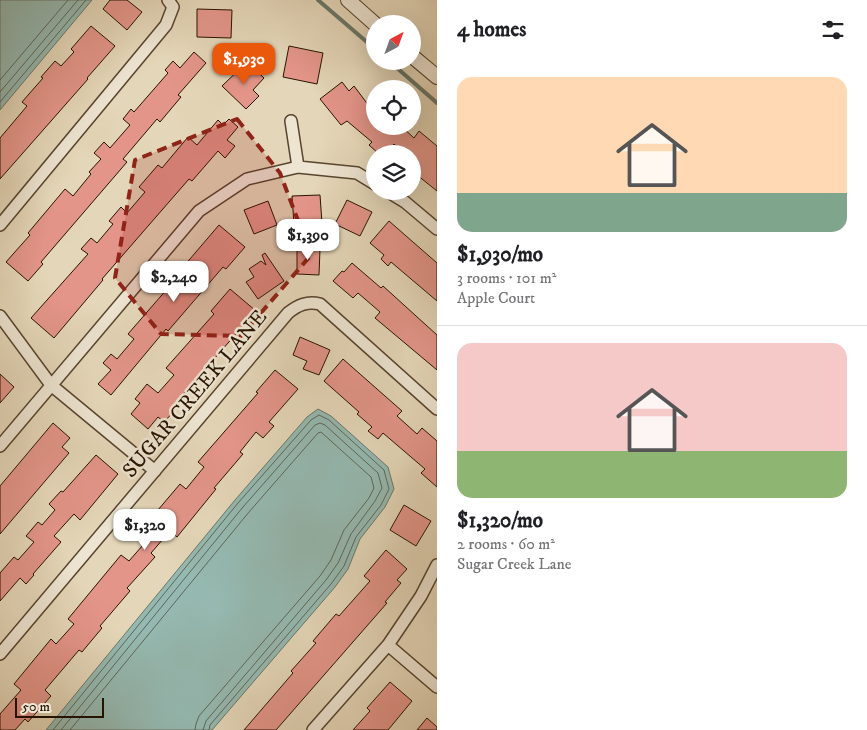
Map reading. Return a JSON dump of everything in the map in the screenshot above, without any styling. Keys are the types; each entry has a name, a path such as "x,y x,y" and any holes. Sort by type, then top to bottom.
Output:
{"street":[{"path":"348,0 366,16"},
{"path":"0,225 166,25 171,4"},
{"path":"421,64 437,77"},
{"path":"291,121 298,167"},
{"path":"0,446 199,210 247,179 298,167 357,173 366,178"},
{"path":"402,200 437,229"},
{"name":"SUGAR CREEK LANE","path":"0,654 288,312 296,306 308,303 320,304 437,409"},
{"path":"0,316 51,385 154,471"},
{"path":"313,730 388,645 421,596 437,565"},
{"path":"388,645 437,687"}],"highlighted area":[{"path":"237,119 280,173 311,255 241,336 161,334 115,278 135,160"}],"water":[{"path":"0,0 92,0 0,110"},
{"path":"318,409 331,416 388,467 394,489 385,507 360,539 348,569 335,587 212,730 46,730 235,500 307,417"}],"building":[{"path":"110,0 127,0 142,12 127,30 103,9"},
{"path":"197,9 232,10 231,38 197,37"},
{"path":"91,26 115,46 0,179 0,138 27,106 22,102 43,78 41,77 55,61 61,66 74,52 71,49"},
{"path":"289,46 323,53 317,84 283,77"},
{"path":"194,52 206,63 178,95 181,97 160,122 157,119 123,159 127,162 41,262 43,264 28,281 6,262 30,235 28,233 65,189 73,196 91,174 89,172 101,159 94,153 104,142 110,148 130,125 123,119 131,109 134,112 168,73 165,70 173,61 180,68"},
{"path":"247,62 264,78 253,90 259,96 246,109 222,86"},
{"path":"342,82 349,91 354,86 366,102 366,135 411,135 414,138 416,135 421,135 421,133 437,146 437,191 421,178 421,145 369,145 372,142 347,121 341,125 320,99"},
{"path":"229,119 238,127 227,140 235,146 225,158 218,151 192,181 189,179 102,279 54,338 31,318 88,254 81,249 91,238 97,243 113,224 109,221 121,207 127,213 145,192 139,187 158,165 162,168 188,137 197,145 218,120 223,125"},
{"path":"320,195 322,223 294,225 292,196"},
{"path":"347,200 372,212 360,236 335,224"},
{"path":"268,201 277,225 254,234 244,210"},
{"path":"389,221 437,263 437,301 391,262 388,266 381,259 384,255 370,243"},
{"path":"219,225 245,247 226,269 223,267 168,331 166,329 111,395 98,384 111,370 103,363 111,354 117,359 134,339 128,334"},
{"path":"297,247 320,249 319,275 297,274"},
{"path":"265,253 284,281 258,299 246,282 254,277 249,269 261,261 266,265 262,255"},
{"path":"352,263 381,288 383,286 437,335 437,370 375,318 380,312 358,293 353,298 333,281"},
{"path":"230,289 256,311 173,406 176,409 164,422 158,417 148,429 131,414 140,403 135,399 147,384 158,393 174,375 166,368 214,314 211,311"},
{"path":"300,337 330,350 319,375 303,369 307,361 293,355"},
{"path":"343,359 402,411 397,416 417,434 422,428 437,441 437,487 421,473 425,469 383,433 378,439 368,431 372,427 357,414 359,412 324,381"},
{"path":"275,370 298,389 269,422 274,426 263,438 256,432 240,452 243,454 214,488 216,489 177,537 170,531 151,553 155,557 127,588 130,591 100,626 102,628 82,652 79,650 45,690 51,696 28,722 25,719 15,730 0,730 0,714 21,690 14,684 51,639 56,644 74,624 68,619 121,555 129,561 150,537 141,530 180,484 186,489 204,467 198,462 258,393 256,392"},
{"path":"0,374 14,387 0,403"},
{"path":"53,423 70,438 62,447 69,453 0,534 0,486"},
{"path":"96,455 118,474 80,520 74,514 54,536 61,542 26,584 20,578 0,601 0,573 14,557 18,560 34,542 26,536 38,522 42,525 55,510 49,504 61,491 63,492"},
{"path":"404,505 431,521 416,546 390,530"},
{"path":"386,550 407,569 397,580 401,583 385,602 387,603 276,730 244,730 293,673 291,671 316,643 313,641 336,614 339,616 370,581 364,576"},
{"path":"390,682 412,701 388,730 353,730 370,711 367,708"},
{"path":"427,718 437,727 437,730 417,730"}],"waterway":[{"path":"318,0 366,41"},
{"path":"399,70 437,103"}]}
